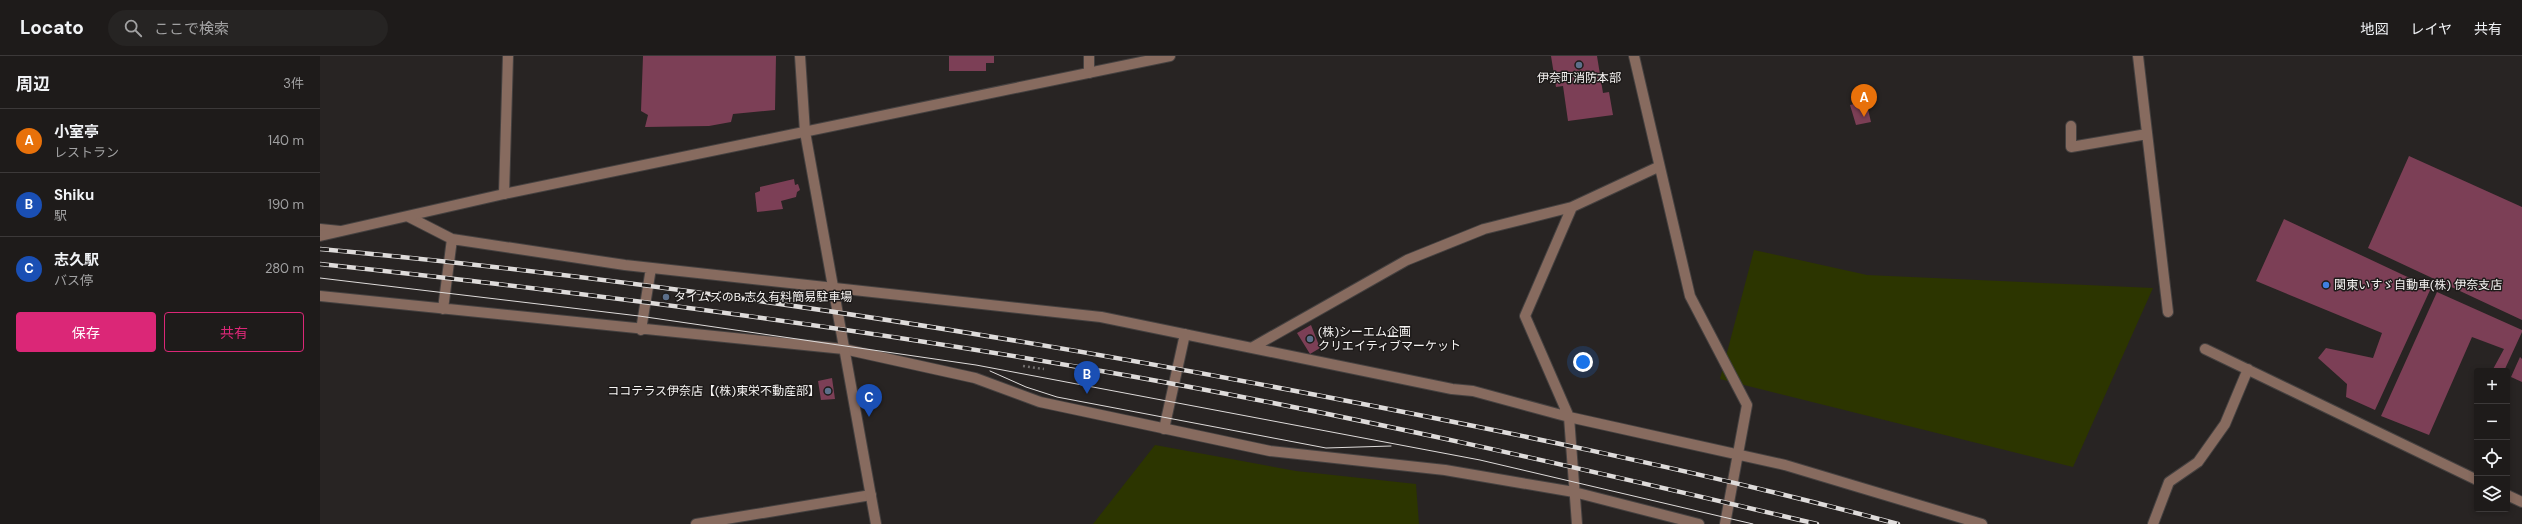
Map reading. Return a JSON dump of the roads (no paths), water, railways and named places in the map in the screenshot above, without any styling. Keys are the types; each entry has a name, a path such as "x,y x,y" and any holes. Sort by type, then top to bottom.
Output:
{"street":[{"path":"504,194 508,56"},
{"path":"800,56 804,132 876,524"},
{"path":"1089,56 1089,73"},
{"path":"320,236 410,217 504,194 1170,56"},
{"path":"1634,56 1658,167 1690,296 1747,405 1725,524"},
{"path":"2138,56 2168,312"},
{"path":"2071,126 2071,147 2147,134"},
{"path":"1253,347 1407,260 1484,229 1572,207 1658,167"},
{"path":"1572,207 1526,316 1569,417 1577,524"},
{"path":"410,217 452,238 651,268 833,290 1101,317 1452,389 1473,391 1569,417 1739,453 1785,465 1982,524"},
{"path":"320,229 346,231"},
{"path":"443,309 452,238"},
{"path":"641,330 651,268"},
{"path":"320,296 844,350 975,378 1040,402 1270,452 1445,470 1574,492 1699,524"},
{"path":"1164,428 1185,334"},
{"path":"2205,349 2474,479"},
{"path":"2153,524 2169,482 2198,462 2225,424 2248,369"},
{"path":"696,524 871,495"},
{"path":"2510,496 2522,502"}],"tram line":[{"path":"320,278 639,316 976,365 1480,460 1753,524"},
{"path":"990,371 1026,387 1057,397 1326,448 1391,446"}],"railway":[{"path":"320,249 441,261 683,290 804,307 1045,346 1285,389 1593,451 1822,504 1898,524"},
{"path":"320,264 523,287 726,313 928,342 1130,376 1302,409 1474,445 1817,524"}],"place":[{"name":"伊奈町消防本部","path":"1579,65"},
{"name":"小室亭","path":"1864,117"},
{"name":"関東いすゞ自動車(株) 伊奈支店","path":"2326,285"},
{"name":"タイムズのB 志久有料簡易駐車場","path":"666,297"},
{"name":"(株)シーエム企画 クリエイティブマーケット","path":"1310,339"},
{"name":"ココテラス伊奈店【(株)東栄不動産部】","path":"828,391"},
{"name":"Shiku","path":"1087,394"},
{"name":"志久駅","path":"869,417"}]}
